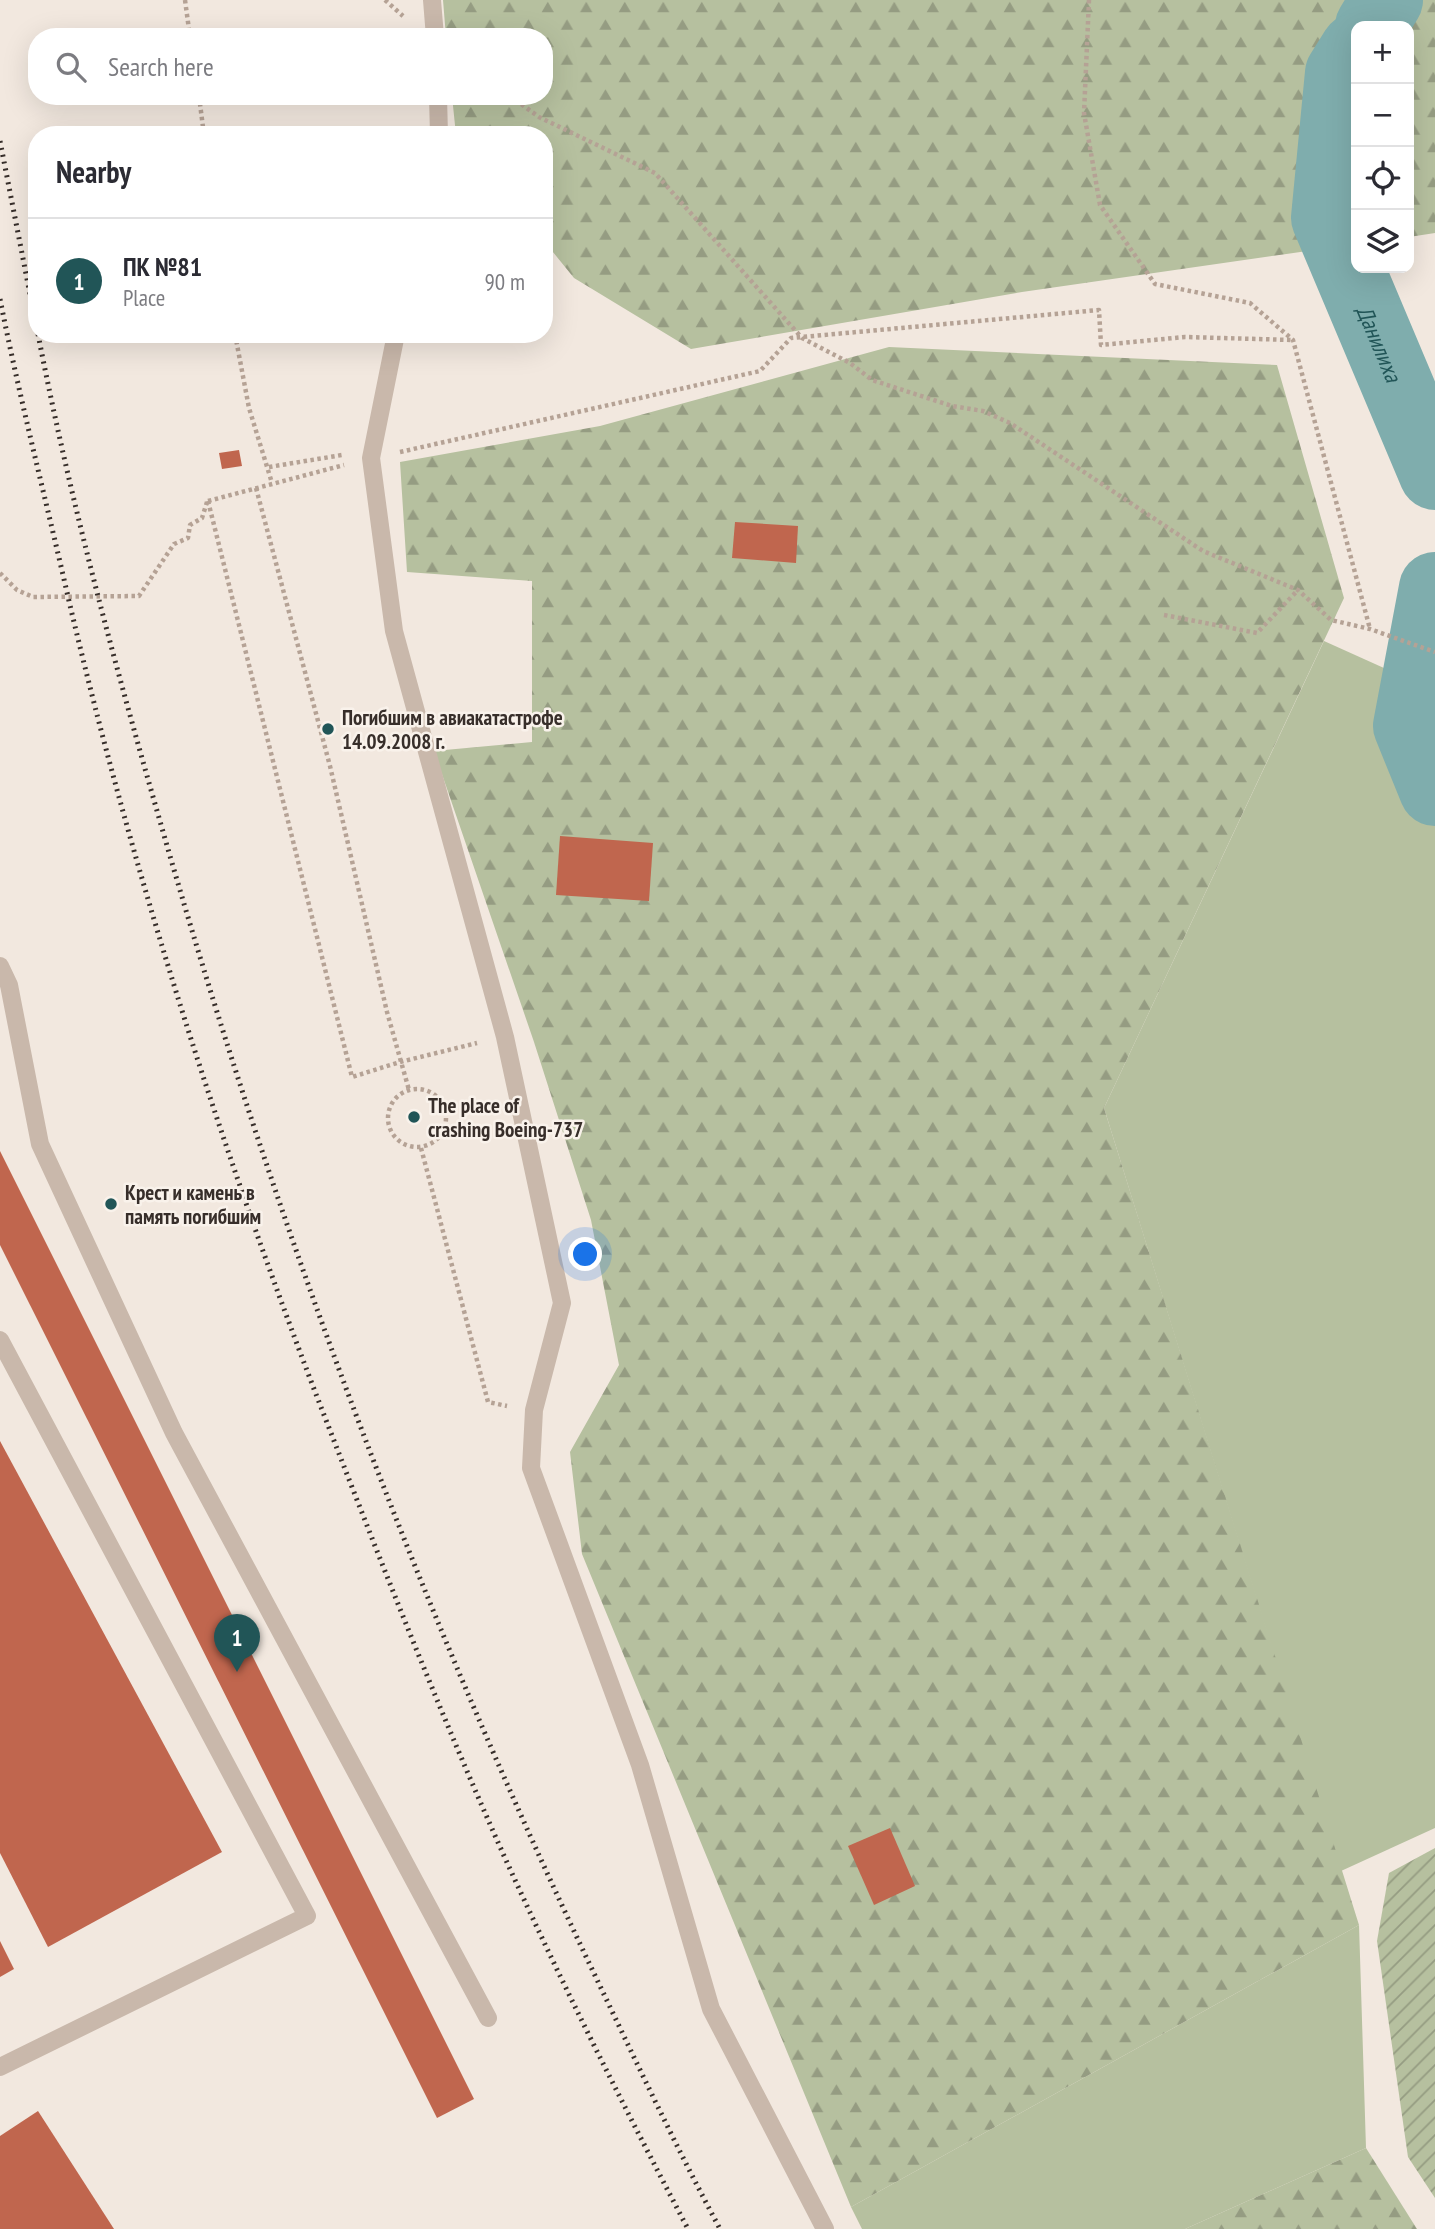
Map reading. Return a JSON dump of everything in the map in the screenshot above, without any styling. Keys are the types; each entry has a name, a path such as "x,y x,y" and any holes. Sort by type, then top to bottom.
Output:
{"street":[{"path":"432,0 435,28"},
{"path":"438,105 439,126"},
{"path":"394,343 371,458 394,631 505,1037 562,1303 534,1410 531,1468 640,1765 711,2009 825,2229"},
{"path":"0,966 9,985 40,1143 174,1433 488,2018"},
{"path":"0,1340 307,1916 0,2067"}],"path":[{"path":"185,0 189,28"},
{"path":"1089,0 1084,113 1100,205 1155,285 1250,303 1293,340 1370,629"},
{"path":"200,105 203,126"},
{"path":"523,105 540,117 655,173 802,338 850,363 872,380 953,406 983,411 1010,422 1203,551 1298,590 1331,620 1370,629 1435,653"},
{"path":"208,501 371,458 760,371 791,338 1099,310 1101,345 1185,337 1293,340"},
{"path":"237,343 249,408 272,484"},
{"path":"269,467 362,452 371,458"},
{"path":"256,488 330,766 400,1062 409,1090"},
{"path":"208,501 352,1077 400,1062 505,1037"},
{"path":"0,573 17,590 33,597 139,596 174,544 188,538 190,525 202,518 208,501"},
{"path":"1164,615 1257,633 1298,590"},
{"path":"409,1090 428,1091 436,1096 446,1112 443,1131 438,1139 421,1147 411,1148 402,1144 389,1129 387,1120 393,1101 409,1090"},
{"path":"421,1147 488,1402"}],"green space":[{"path":"443,0 1435,0 1435,233 1414,236 1414,21 1351,21 1351,245 1022,292 691,349 574,278 553,252 553,126 455,126 453,105 553,105 553,28 445,28"},
{"path":"889,347 1277,365 1344,598 1104,1108 1359,1925 851,2207 582,1554 570,1452 619,1365 591,1220 534,1042 434,751 532,742 532,581 407,572 400,462 600,426"},
{"path":"1324,641 1435,691 1435,1828 1341,1871 1104,1108"},
{"path":"1435,1848 1435,2198 1408,2157 1377,1941 1389,1873"},
{"path":"1359,1925 1366,2148 1185,2229 862,2229 851,2207"},
{"path":"1366,2148 1417,2229 1185,2229"}],"building":[{"path":"239,450 242,466 222,469 219,453"},
{"path":"735,522 798,526 796,563 732,558"},
{"path":"560,836 653,843 649,901 556,895"},
{"path":"0,1151 474,2099 437,2118 0,1245"},
{"path":"0,1441 222,1852 48,1947 0,1853"},
{"path":"890,1828 915,1886 874,1905 848,1846"},
{"path":"0,1941 14,1969 0,1977"},
{"path":"38,2111 114,2229 0,2229 0,2136"}],"waterway":[{"name":"Данилиха","path":"1374,21 1387,0"},
{"name":"Данилиха","path":"1351,57 1341,73 1327,218 1435,474"},
{"name":"Данилиха","path":"1435,588 1409,726 1435,790"}],"railway":[{"path":"0,141 28,284"},
{"path":"0,299 69,601 120,801 178,999 243,1195 360,1507 479,1800 571,1999 688,2229"},
{"path":"40,343 82,531 151,791 213,998 306,1279 411,1557 468,1694 590,1965 720,2229"}],"place":[{"name":"Погибшим в авиакатастрофе 14.09.2008 г.","path":"328,729"},
{"name":"The place of crashing Boeing-737","path":"414,1117"},
{"name":"Крест и камень в память погибшим","path":"111,1204"},
{"name":"ПК №81","path":"237,1672"}]}
